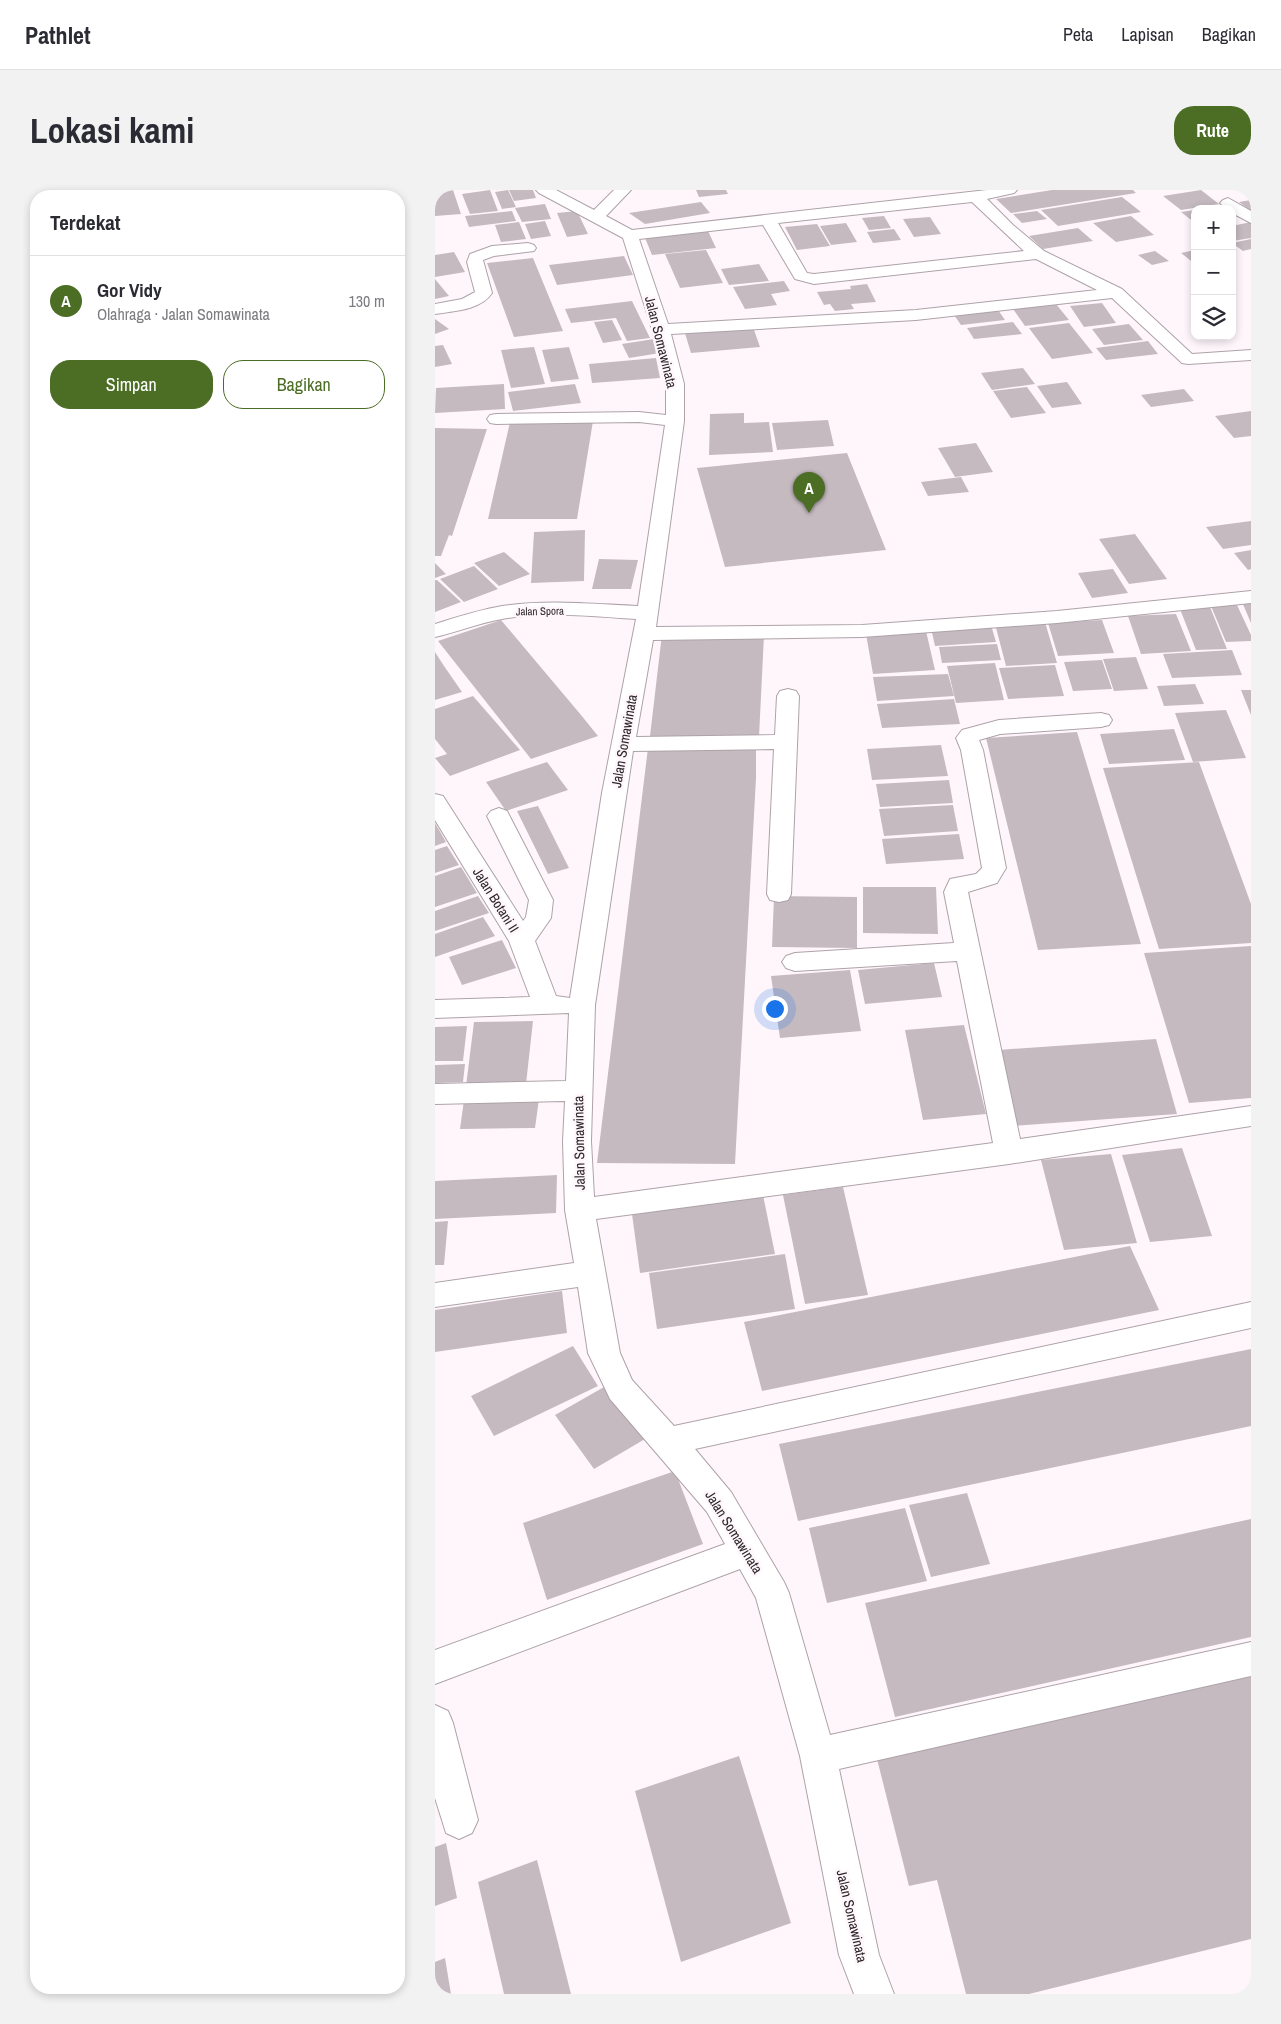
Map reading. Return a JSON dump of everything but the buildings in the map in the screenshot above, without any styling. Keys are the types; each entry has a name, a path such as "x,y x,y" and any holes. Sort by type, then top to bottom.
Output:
{"street":[{"path":"544,190 630,235 975,197 1009,190"},
{"path":"596,217 623,190"},
{"path":"975,197 1038,254 1116,293 1188,359 1251,355"},
{"path":"1228,203 1251,218"},
{"path":"768,220 801,276 814,279 1038,254"},
{"name":"Jalan Somawinata","path":"630,235 661,329 675,384 675,421 645,623 623,744 581,1005 577,1141 580,1210 604,1352 621,1389 669,1441 719,1502 772,1594 818,1756 859,1955 874,1994"},
{"path":"435,309 479,299 484,293 475,262 476,257 492,251 527,248"},
{"path":"661,329 916,315 1116,293"},
{"path":"496,419 639,417 675,421"},
{"name":"Jalan Spora","path":"435,630 487,615 538,609 645,623 862,632 1057,617 1251,597"},
{"path":"779,894 788,696"},
{"path":"1009,1153 957,892 959,885 985,880 992,874 994,868 972,750 967,738 970,734 999,727 1101,720"},
{"path":"623,744 786,742"},
{"name":"Jalan Botani II","path":"435,801 522,941 546,1005"},
{"path":"499,816 541,900 538,918 522,941"},
{"path":"795,962 969,951"},
{"path":"435,1009 581,1005"},
{"path":"435,1094 578,1092"},
{"path":"580,1210 1009,1153 1251,1116"},
{"path":"435,1295 590,1273"},
{"path":"669,1441 1251,1315"},
{"path":"435,1667 748,1551"},
{"path":"818,1756 1251,1659"},
{"path":"435,1723 459,1820"}],"place":[{"name":"Gor Vidy","path":"809,513"}]}
